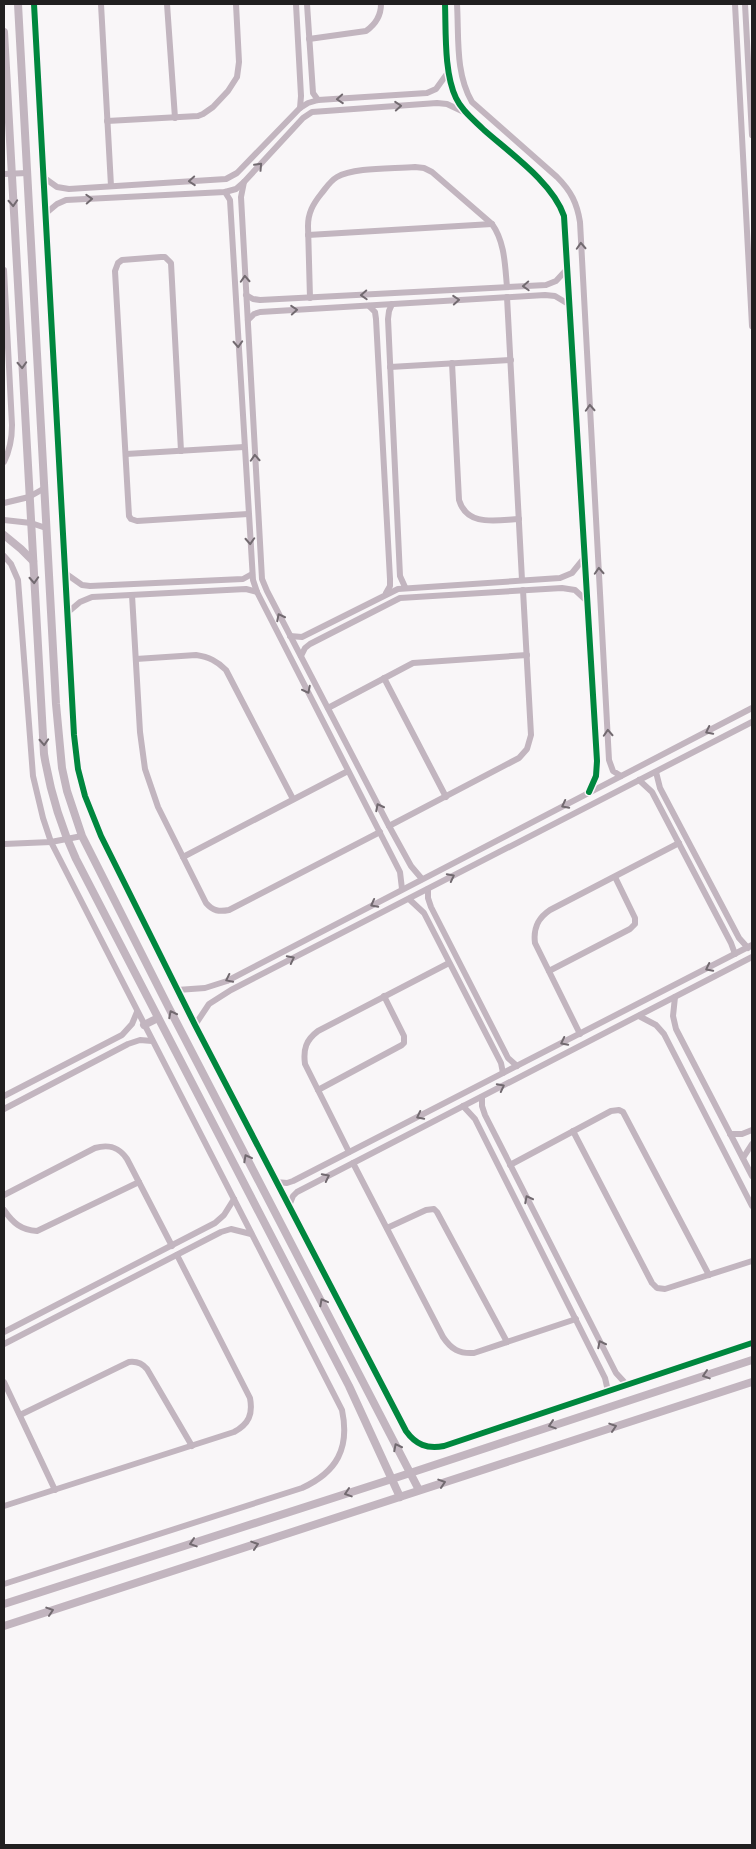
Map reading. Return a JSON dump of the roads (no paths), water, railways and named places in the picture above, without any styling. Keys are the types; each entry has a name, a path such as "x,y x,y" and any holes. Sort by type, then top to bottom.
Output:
{"street":[{"path":"18,4 43,489 59,745 67,791 82,836 419,1490"},
{"path":"34,4 75,751 85,796 101,836 177,990 406,1430 412,1440 422,1446 433,1448 444,1446 752,1343"},
{"path":"101,4 111,186"},
{"path":"168,4 174,118"},
{"path":"107,122 174,118 203,114 213,107 234,85 239,70 236,4"},
{"path":"296,4 300,108"},
{"path":"307,4 312,93 318,100"},
{"path":"309,39 366,31 378,20 381,4"},
{"path":"445,4 449,71 454,93 466,112 546,186 560,205 566,227 597,762 596,776 589,792"},
{"path":"457,4 460,65 462,78 472,102 566,186 574,197 579,216 609,760 613,771 621,776"},
{"path":"735,4 752,326"},
{"path":"745,4 752,135"},
{"path":"4,32 8,174 44,754 53,797 67,839 349,1386 400,1497"},
{"path":"43,177 57,187 65,189 230,178 300,108 308,103 318,100 427,93 436,89 449,71"},
{"path":"740,96 750,95"},
{"path":"45,214 57,204 66,200 225,192 236,189 303,118 312,112 437,104 447,104 466,112"},
{"path":"509,152 518,143"},
{"path":"310,298 309,216 312,206 330,183 338,177 353,171 415,167 424,168 432,172 492,224 502,244 507,287"},
{"path":"8,174 27,173"},
{"path":"244,182 241,197 262,578 266,591 407,860 422,879"},
{"path":"225,192 230,200 252,574 257,592 398,866 402,877 402,889"},
{"path":"308,235 492,224"},
{"path":"181,451 172,267 169,260 161,256 122,260 116,267 129,516 134,521 248,514"},
{"path":"246,295 257,300 551,284 568,268"},
{"path":"4,270 12,425 12,439 4,462"},
{"path":"248,320 257,313 550,295 570,305"},
{"path":"508,297 522,580"},
{"path":"392,304 388,315 390,367 400,576 405,587"},
{"path":"369,306 374,312 376,319 390,579 390,586 386,594"},
{"path":"390,367 511,360"},
{"path":"452,363 460,505 467,515 478,520 519,520"},
{"path":"126,454 244,447"},
{"path":"246,479 256,478"},
{"path":"4,503 29,497 43,489"},
{"path":"4,520 31,523 46,528"},
{"path":"4,535 21,548 33,561"},
{"path":"4,556 11,564 18,580 33,776 51,842 342,1410 345,1426 344,1442 339,1458 317,1482 4,1584"},
{"path":"290,636 305,636 386,594 405,587 566,576 577,569 585,557"},
{"path":"65,573 82,585 90,586 243,579 252,574"},
{"path":"301,656 305,648 310,644 396,600 409,597 569,588 580,594 588,602"},
{"path":"67,613 87,598 246,589 257,592"},
{"path":"389,826 519,758 528,749 531,735 523,590"},
{"path":"132,595 141,751 145,769 156,804 206,903 216,911 223,911 380,832"},
{"path":"328,708 406,666 418,662 527,655"},
{"path":"136,659 204,656 220,664 226,670 293,800"},
{"path":"384,678 446,797"},
{"path":"177,990 205,988 227,981 752,708"},
{"path":"195,1025 201,1013 217,998 752,722"},
{"path":"183,857 348,771"},
{"path":"276,1182 290,1182 750,946 739,938 660,788 656,772"},
{"path":"639,780 652,792 731,942 734,954"},
{"path":"4,844 51,842 82,836"},
{"path":"580,1034 536,943 535,928 539,920 550,910 679,843"},
{"path":"484,847 490,857"},
{"path":"398,866 407,860"},
{"path":"549,971 633,927 636,921 635,918 615,877"},
{"path":"428,889 431,907 508,1058 517,1066"},
{"path":"409,898 424,913 501,1063 503,1074"},
{"path":"289,1206 297,1192 752,957"},
{"path":"349,1152 305,1064 304,1054 307,1041 318,1030 449,963"},
{"path":"318,1090 400,1047 404,1043 404,1036 384,996"},
{"path":"675,997 673,1016 676,1028 752,1176"},
{"path":"4,1096 122,1035 132,1024 137,1012"},
{"path":"639,1016 656,1025 664,1034 752,1206"},
{"path":"144,1025 158,1018"},
{"path":"4,1109 128,1044 140,1040 152,1041"},
{"path":"482,1097 483,1111 510,1165 616,1373 627,1384"},
{"path":"463,1106 475,1119 606,1378 608,1391"},
{"path":"510,1165 611,1111 619,1110 626,1115 709,1275"},
{"path":"730,1134 742,1134 752,1130"},
{"path":"573,1131 654,1286 665,1289 752,1262"},
{"path":"743,1158 752,1144"},
{"path":"4,1195 95,1148 110,1146 123,1152 172,1246"},
{"path":"353,1163 443,1337 452,1348 465,1353 474,1353 576,1319"},
{"path":"4,1210 18,1226 27,1231 37,1231 139,1182"},
{"path":"4,1332 220,1220 234,1199"},
{"path":"387,1228 426,1210 434,1209 507,1342"},
{"path":"4,1344 226,1230 237,1230 251,1234"},
{"path":"4,1506 192,1446 244,1427 250,1418 252,1408 250,1398 177,1255"},
{"path":"4,1604 752,1360"},
{"path":"20,1415 134,1361 144,1365 147,1369 192,1446"},
{"path":"349,1386 357,1384 362,1378"},
{"path":"4,1382 54,1490"},
{"path":"4,1626 752,1382"}]}
